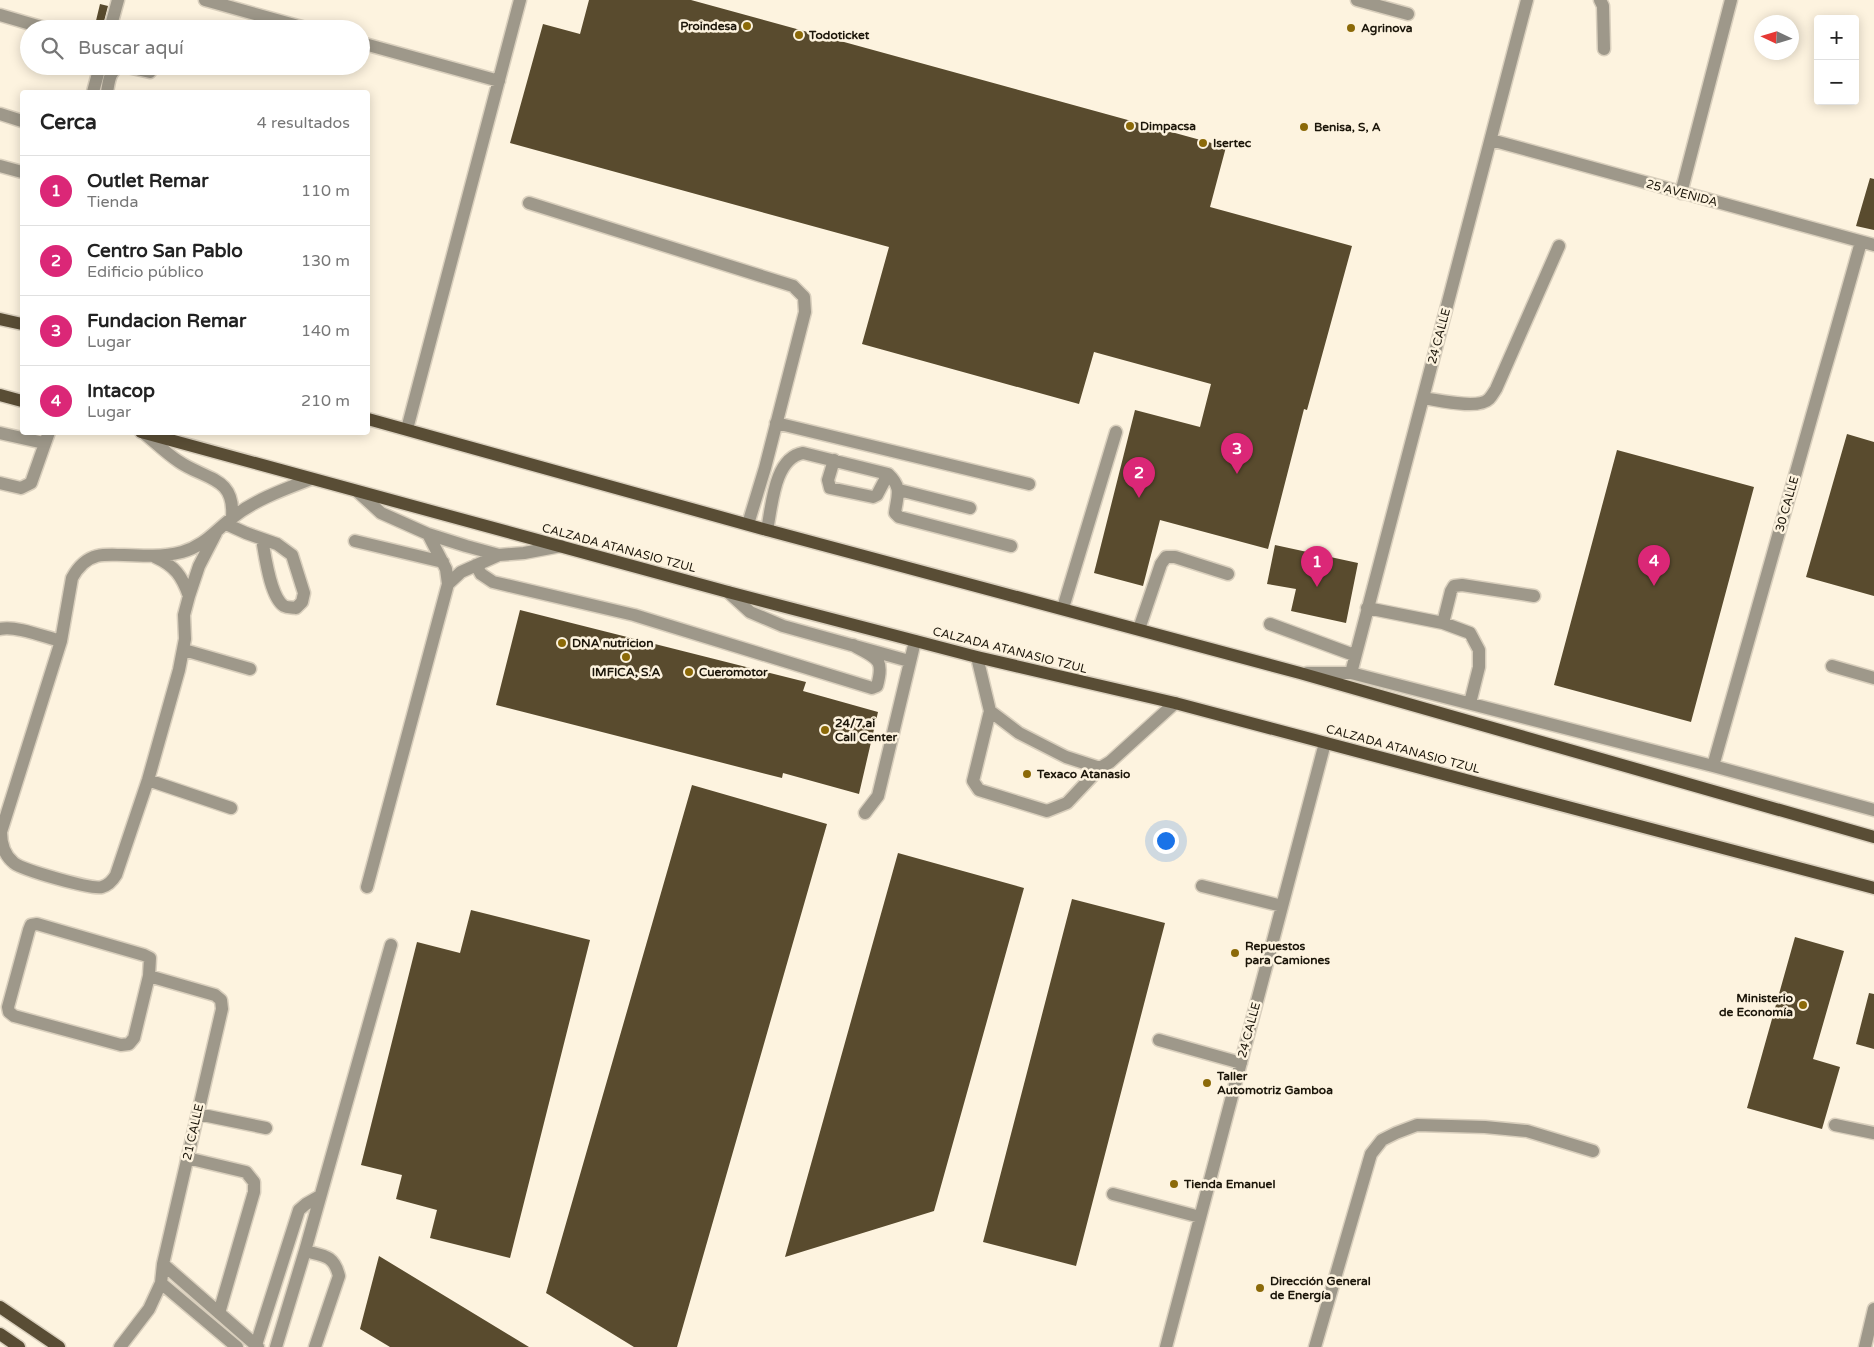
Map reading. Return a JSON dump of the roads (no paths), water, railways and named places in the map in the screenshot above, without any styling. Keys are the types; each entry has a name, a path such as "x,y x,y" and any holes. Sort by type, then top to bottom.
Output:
{"main road":[{"path":"0,319 20,324"},
{"path":"0,395 20,400"},
{"path":"370,420 766,530 1300,673 1874,837"},
{"name":"CALZADA ATANASIO TZUL","path":"150,435 977,658 1176,703 1874,888"},
{"path":"0,1307 59,1347"},
{"path":"0,1334 19,1347"}],"street":[{"path":"112,20 118,0"},
{"path":"205,0 277,20"},
{"path":"407,429 520,0"},
{"path":"1357,0 1408,14"},
{"name":"24 CALLE","path":"1351,673 1354,655 1527,0"},
{"path":"1600,0 1603,6 1604,49"},
{"path":"1682,193 1731,0"},
{"path":"0,15 20,21"},
{"path":"370,45 499,81"},
{"path":"94,90 98,75"},
{"path":"108,90 111,75"},
{"path":"0,114 20,119"},
{"name":"25 AVENIDA","path":"1491,140 1874,245"},
{"path":"0,166 20,171"},
{"path":"529,203 793,286 804,297 804,312 748,524"},
{"name":"30 CALLE","path":"1713,766 1861,242"},
{"path":"1423,398 1452,403 1477,404 1488,400 1496,389 1559,246"},
{"path":"776,423 1029,484"},
{"path":"1063,608 1116,432"},
{"path":"0,433 46,438 31,483 22,488 0,483"},
{"path":"145,435 178,462 225,487 232,496 233,503 229,520"},
{"path":"766,530 780,470 791,458 797,454 804,453 888,474 894,479 899,490 895,513 900,517 1011,546"},
{"path":"834,460 828,480 830,488 873,497 877,494 888,474"},
{"path":"216,534 199,566 189,596 184,615 184,650 148,780 116,875 108,884 102,887 89,887 21,867 7,856 1,841 3,824 61,641 72,578 80,566 92,558 104,555 153,556 183,552 196,547 216,534 229,520 281,491 311,479"},
{"path":"899,490 970,508"},
{"path":"358,492 381,513 428,534 499,555"},
{"path":"229,520 262,539 277,544 292,555 304,593 302,602 296,608 286,608 279,602 274,592 262,539"},
{"path":"367,887 448,584 446,569 428,534"},
{"path":"355,541 443,562"},
{"path":"448,584 461,572 499,555 524,553 562,546"},
{"path":"153,556 169,564 178,574 189,596"},
{"path":"1139,629 1161,564 1166,557 1175,557 1228,574"},
{"path":"476,565 481,574 494,582 634,615 872,688 877,686 881,672 878,660 853,645"},
{"path":"1443,623 1454,586 1534,596"},
{"path":"728,592 750,612 783,626 909,661"},
{"path":"1367,608 1443,623 1470,633 1479,650 1479,667 1470,704"},
{"path":"1270,624 1354,655"},
{"path":"0,629 15,629 61,641"},
{"path":"865,813 878,796 915,641"},
{"path":"184,650 250,669"},
{"path":"977,658 990,711 973,781 979,790 1047,811 1067,803 1100,768 1110,762 1176,703"},
{"path":"1832,666 1874,678"},
{"path":"1300,673 1351,673 1713,766 1874,810"},
{"path":"990,711 1019,734 1066,758 1100,768"},
{"name":"24 CALLE","path":"1166,1347 1325,742"},
{"path":"148,780 231,808"},
{"path":"1202,886 1282,906"},
{"path":"37,924 144,955 150,958 150,976 134,1038 129,1044 121,1045 14,1016 9,1012 8,1007 31,925 37,924"},
{"path":"276,1347 305,1252 391,945"},
{"name":"21 CALLE","path":"120,1347 149,1309 161,1284 163,1264 222,1009 221,1000 215,995 150,976"},
{"path":"1159,1040 1241,1063"},
{"path":"198,1114 266,1128"},
{"path":"1315,1347 1371,1154 1382,1140 1417,1125 1485,1127 1527,1132 1593,1150"},
{"path":"1836,1125 1874,1133"},
{"path":"187,1158 246,1172 254,1182 254,1192 219,1313"},
{"path":"1113,1194 1200,1217"},
{"path":"163,1264 257,1346 299,1210 320,1196"},
{"path":"305,1252 328,1257 336,1266 339,1276 315,1347"},
{"path":"161,1284 234,1346"},
{"path":"1865,1347 1874,1308"}],"place":[{"name":"Proindesa","path":"747,26"},
{"name":"Agrinova","path":"1351,28"},
{"name":"Todoticket","path":"799,35"},
{"name":"Dimpacsa","path":"1130,126"},
{"name":"Benisa, S, A","path":"1304,127"},
{"name":"Isertec","path":"1203,143"},
{"name":"Fundacion Remar","path":"1237,474"},
{"name":"Centro San Pablo","path":"1139,498"},
{"name":"Intacop","path":"1654,586"},
{"name":"Outlet Remar","path":"1317,587"},
{"name":"DNA nutricion","path":"562,643"},
{"name":"IMFICA, S.A","path":"626,657"},
{"name":"Cueromotor","path":"689,672"},
{"name":"24/7.ai Call Center","path":"825,730"},
{"name":"Texaco Atanasio","path":"1027,774"},
{"name":"Repuestos para Camiones","path":"1235,953"},
{"name":"Ministerio de Economía","path":"1803,1005"},
{"name":"Taller Automotriz Gamboa","path":"1207,1083"},
{"name":"Tienda Emanuel","path":"1174,1184"},
{"name":"Dirección General de Energía","path":"1260,1288"}]}
